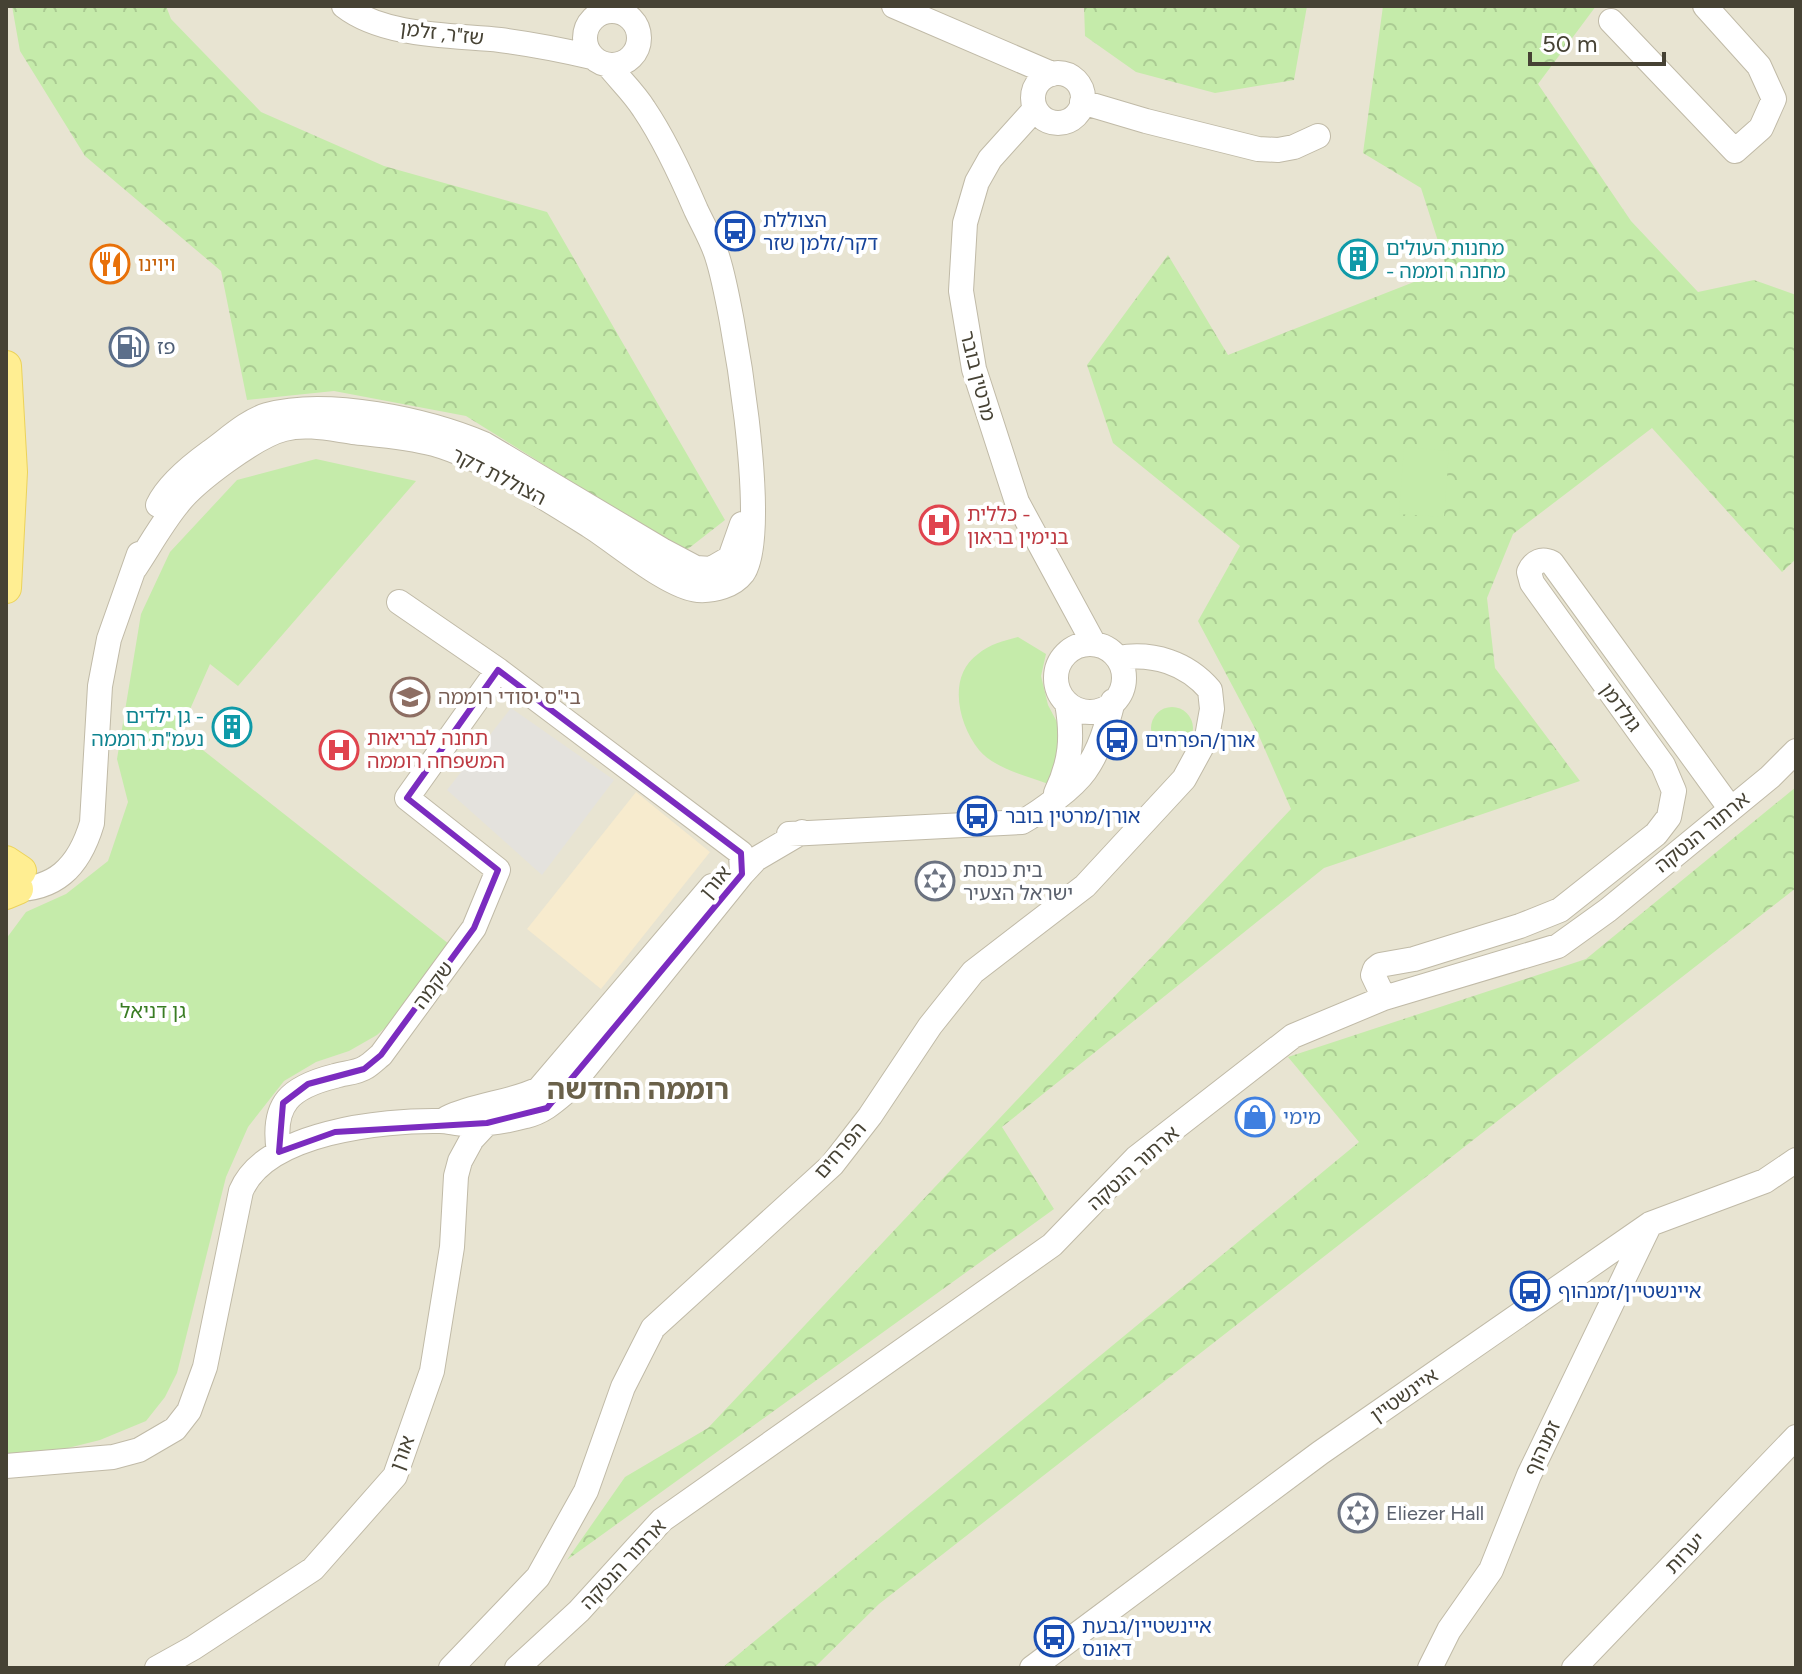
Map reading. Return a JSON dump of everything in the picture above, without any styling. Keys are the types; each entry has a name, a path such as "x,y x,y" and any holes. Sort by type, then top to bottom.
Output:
{"main road":[{"path":"6,366 12,472 6,588"}],"street":[{"name":"שז\"ר, זלמן","path":"344,6 380,24 440,36 595,52"},
{"path":"639,31 628,16 614,8 594,18 595,52 617,65 633,57 646,6"},
{"path":"894,6 1052,74"},
{"path":"1611,21 1735,151 1761,128 1774,99 1759,66 1705,6"},
{"path":"999,50 1025,77 1045,120 1071,114 1146,121 1258,149 1294,147 1318,136"},
{"name":"הצוללת דקר","path":"11,879 57,863 79,829 95,785 100,686 109,639 144,537 161,499 194,465 264,416 310,409 368,414 412,420 459,433 484,444 696,568 711,569 730,558 741,534 751,470 743,383 731,306 717,254 674,162 644,108 595,52"},
{"name":"הצוללת דקר","path":"633,57 644,108"},
{"path":"990,159 1071,114 1081,90 1073,78 1052,74 1039,81 1034,102"},
{"name":"מרטין בובר","path":"1034,102 990,159 977,182 965,223 961,291 967,339 989,421 1017,502 1061,583 1084,645"},
{"name":"גולדמן","path":"1384,998 1373,975 1380,965 1414,959 1520,926 1560,910 1656,834 1669,817 1674,791 1671,779 1532,583 1529,572 1536,562 1552,563 1730,808"},
{"name":"אורן","path":"399,602 498,670 742,863"},
{"path":"1054,799 1070,759 1072,732 1067,703 1059,691 1056,676 1061,660 1084,645 1103,646 1118,658 1123,673 1118,695"},
{"name":"הפרחים","path":"451,1668 538,1577 586,1491 623,1387 653,1328 832,1165 870,1116 930,1026 973,972 1085,886 1184,779 1207,737 1212,698 1210,690 1179,664 1141,656 1118,658"},
{"path":"1067,703 1087,711 1098,711 1141,670 1166,662"},
{"name":"שקמה","path":"279,1152 277,1126 283,1103 297,1089 364,1069 381,1055 474,928 498,870 407,798 498,670"},
{"name":"אורן","path":"442,1121 463,1111 524,1096 539,1089 742,863 770,838 802,832 1022,822 1084,773 1105,732 1118,695"},
{"name":"ארתור הנטקה","path":"517,1668 579,1611 662,1520 1052,1245 1136,1158 1293,1036 1384,998 1558,946 1608,910 1770,777 1796,751"},
{"name":"אורן","path":"442,1121 487,1123 527,1116 547,1108 567,1091 742,863"},
{"path":"6,1466 113,1457 158,1441 175,1429 189,1411 205,1367 241,1191 255,1169 279,1152 348,1130 442,1121"},
{"name":"אורן","path":"442,1121 450,1139 456,1176"},
{"name":"אורן","path":"157,1668 193,1648 313,1569 395,1476 432,1371 452,1247 456,1176 472,1139 487,1123"},
{"name":"איינשטיין","path":"1032,1668 1320,1453 1650,1224 1765,1181 1796,1160"},
{"name":"זמנהוף","path":"1430,1668 1449,1630 1491,1570 1529,1475 1650,1224"},
{"name":"יערות","path":"1574,1668 1796,1437"}],"highlighted area":[{"path":"498,670 741,853 742,874 547,1108 487,1123 335,1132 279,1152 283,1103 308,1084 364,1069 381,1055 474,928 498,870 407,798"}],"shaded area":[{"path":"6,6 1796,6 1796,1668 6,1668"},
{"path":"511,708 614,780 542,875 447,790"},
{"path":"636,792 710,852 601,989 527,929"}],"green space":[{"path":"12,6 166,6 171,19 261,112 384,166 547,212 725,520 684,552 466,416 334,391 247,400 221,271 85,156 20,51"},
{"path":"1084,6 1307,6 1294,80 1215,93 1136,72 1085,36"},
{"path":"1383,6 1596,6 1538,84 1631,221 1698,292 1754,280 1796,295 1796,559 1782,572 1652,428 1513,534 1487,598 1495,668 1580,781 1324,868 1002,1127 1054,1209 567,1560 625,1477 708,1428 1291,809 1259,736 1198,621 1240,546 1113,443 1087,365 1168,255 1228,355 1447,269 1421,188 1363,153"},
{"path":"1404,447 1449,451 1444,517 1399,514"},
{"name":"גן דניאל","path":"316,459 416,481 238,686 210,664 180,732 454,948 412,1003 377,1035 349,1051 316,1062 284,1081 248,1127 226,1177 177,1373 165,1397 146,1421 100,1440 60,1450 6,1456 6,939 26,912 66,894 108,861 128,802 117,759 141,614 170,552 237,480"},
{"path":"1018,637 1046,654 1041,676 1048,705 1061,736 1051,785 1012,771 986,757 972,739 961,714 959,687 968,663 987,648"},
{"path":"1172,707 1187,713 1193,728 1187,743 1172,749 1157,743 1151,728 1157,713"},
{"path":"1796,787 1796,888 879,1604 814,1668 722,1668 1359,1142 1288,1057 1586,959"}],"place":[{"name":"הצוללת דקר/זלמן שזר","path":"735,231"},
{"name":"מחנות העולים - מחנה רוממה","path":"1358,259"},
{"name":"ויוינו","path":"110,264"},
{"name":"פז","path":"129,347"},
{"name":"כללית - בנימין בראון","path":"939,525"},
{"name":"בי\"ס יסודי רוממה","path":"410,697"},
{"name":"גן ילדים - נעמ\"ת רוממה","path":"232,727"},
{"name":"אורן/הפרחים","path":"1117,740"},
{"name":"תחנה לבריאות המשפחה רוממה","path":"339,750"},
{"name":"אורן/מרטין בובר","path":"977,816"},
{"name":"בית כנסת ישראל הצעיר","path":"935,881"},
{"name":"מימי","path":"1255,1117"},
{"name":"איינשטיין/זמנהוף","path":"1530,1291"},
{"name":"Eliezer Hall","path":"1358,1513"},
{"name":"איינשטיין/גבעת דאונס","path":"1054,1637"}],"district":[{"name":"רוממה החדשה","path":"638,1089"}]}
